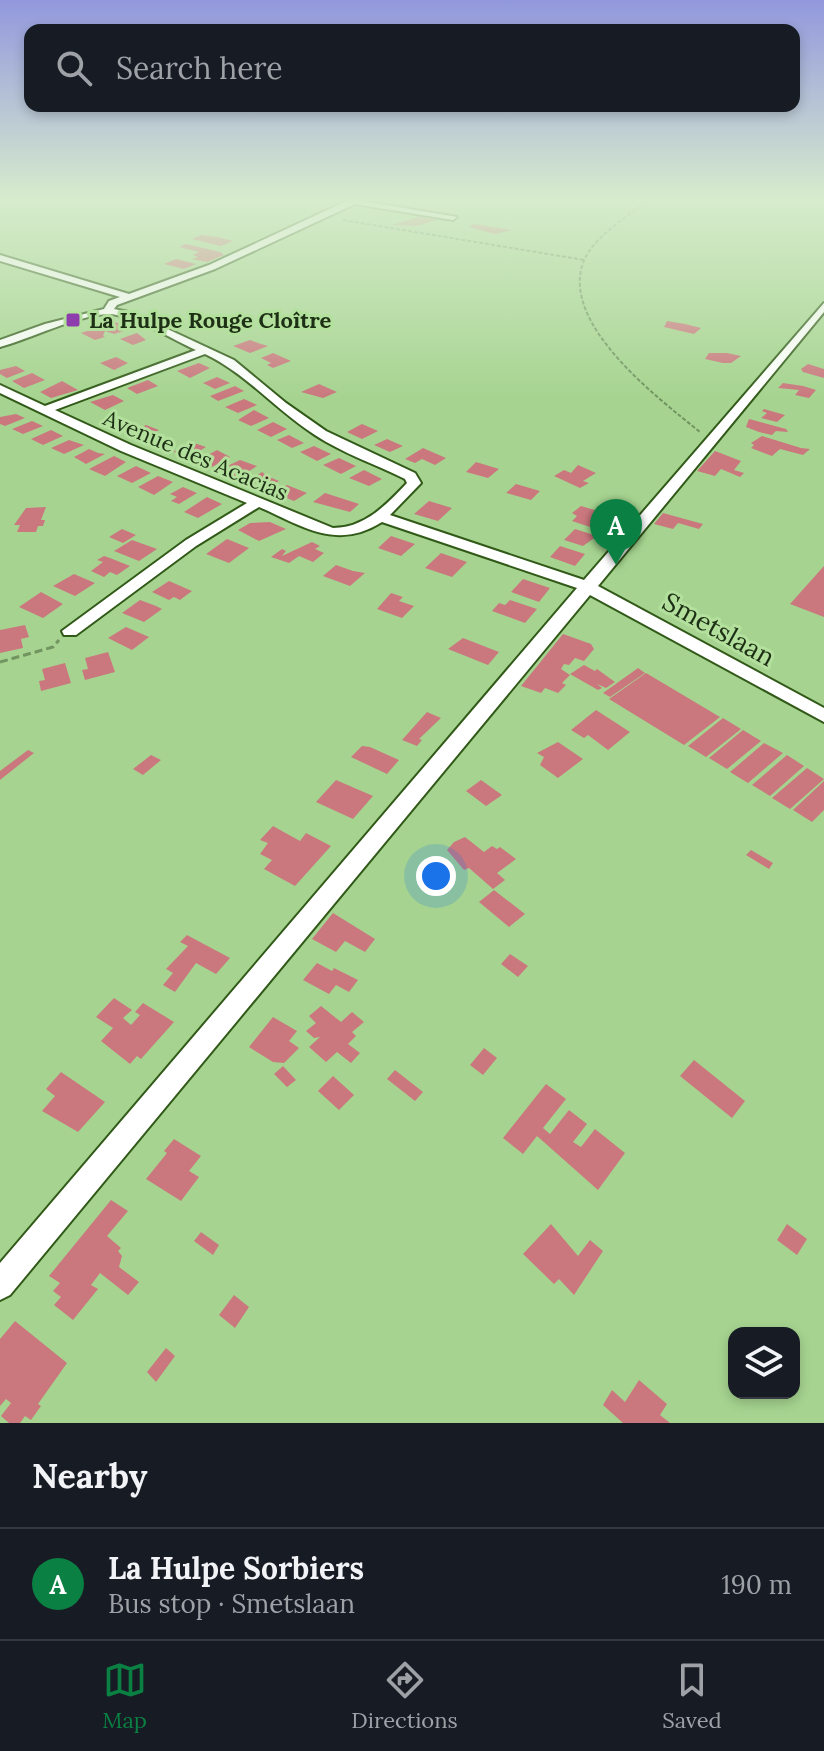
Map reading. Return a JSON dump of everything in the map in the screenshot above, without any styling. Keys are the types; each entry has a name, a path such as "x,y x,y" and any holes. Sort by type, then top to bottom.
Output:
{"street":[{"path":"25,265 130,297"},
{"path":"108,311 113,303 216,265"},
{"path":"0,1285 824,306"},
{"path":"0,344 108,311 129,315 206,350"},
{"path":"42,411 206,350"},
{"name":"Avenue des Acacias","path":"0,389 42,411 331,532 346,534 356,531 379,516 406,491 414,479 322,434 282,406 247,375 206,350"},
{"path":"70,631 191,543 258,502"},
{"name":"Smetslaan","path":"379,516 588,587 824,716"}],"path":[{"path":"583,265 579,282 603,341 637,377 709,439"},
{"path":"0,662 53,647 70,631"}],"building":[{"path":"170,265 193,265 184,269"},
{"path":"667,321 701,328 694,334 664,327"},
{"path":"115,322 130,329 114,334 105,331 105,337 95,340 81,333"},
{"path":"137,333 146,340 133,345 120,339"},
{"path":"250,340 268,346 250,353 233,346"},
{"path":"273,353 291,361 273,368 267,365 271,363 261,358"},
{"path":"709,353 741,356 731,363 723,363 705,359"},
{"path":"116,357 128,363 114,370 100,363"},
{"path":"199,363 210,368 190,378 177,371"},
{"path":"808,364 824,369 824,378 803,372 801,369"},
{"path":"16,366 25,371 7,378 0,374 0,370"},
{"path":"32,373 45,380 24,388 12,381"},
{"path":"217,377 230,383 215,389 203,383"},
{"path":"148,380 158,386 137,394 127,388"},
{"path":"62,381 78,390 51,398 40,392"},
{"path":"783,383 816,390 809,398 795,395 799,390 778,388"},
{"path":"319,384 337,392 323,398 301,392"},
{"path":"235,386 244,391 218,401 210,396"},
{"path":"113,395 124,401 105,410 90,402"},
{"path":"244,399 257,405 238,413 225,407"},
{"path":"254,410 269,418 251,426 238,420"},
{"path":"762,411 785,415 777,422 761,418 767,413"},
{"path":"16,414 25,418 5,426 0,424 0,417"},
{"path":"749,419 788,432 776,431 772,435 759,432 746,427"},
{"path":"32,421 43,426 23,434 12,429"},
{"path":"273,422 287,429 271,437 257,430"},
{"path":"362,424 378,431 362,439 347,432"},
{"path":"146,425 159,430 142,439 128,434"},
{"path":"51,430 63,436 43,445 31,439"},
{"path":"289,435 304,443 292,448 277,440"},
{"path":"762,436 810,449 803,455 780,449 772,456 751,448 754,445 751,443"},
{"path":"387,439 403,446 390,452 374,445"},
{"path":"69,440 84,445 64,454 51,448"},
{"path":"191,442 206,447 191,456 173,452"},
{"path":"314,446 331,454 317,461 300,452"},
{"path":"423,448 446,458 435,465 422,459 415,463 405,459"},
{"path":"89,449 105,454 86,464 74,457"},
{"path":"217,450 230,457 212,467 197,461"},
{"path":"715,451 741,461 734,470 744,473 740,477 721,469 715,476 697,471"},
{"path":"114,456 126,462 105,476 89,469"},
{"path":"339,458 356,466 341,474 323,465"},
{"path":"240,460 257,466 238,478 219,470"},
{"path":"476,462 499,469 488,478 466,472"},
{"path":"578,465 596,473 583,481 589,483 580,488 554,476 564,470 571,473"},
{"path":"136,466 151,473 132,483 117,476"},
{"path":"364,470 382,479 369,486 349,478"},
{"path":"262,472 279,481 266,489 250,480"},
{"path":"158,476 173,482 154,495 138,487"},
{"path":"516,484 540,491 531,500 506,493"},
{"path":"287,485 307,493 294,501 274,493"},
{"path":"183,487 197,493 179,504 171,501 177,497 170,494"},
{"path":"325,493 359,504 350,512 313,502"},
{"path":"207,497 222,504 198,518 184,512"},
{"path":"429,501 452,508 438,521 414,514"},
{"path":"581,506 615,516 611,522 604,520 596,529 572,521 577,516 572,513"},
{"path":"46,507 41,520 45,520 43,526 38,526 36,532 17,532 20,525 14,525 26,508"},
{"path":"663,513 703,524 699,529 678,523 673,529 654,524"},
{"path":"270,522 286,529 259,541 238,530 250,523"},
{"path":"122,529 136,535 123,543 109,537"},
{"path":"575,529 597,536 583,546 564,540"},
{"path":"391,536 415,544 401,556 378,548"},
{"path":"227,539 249,548 229,563 206,554"},
{"path":"132,540 157,549 139,561 114,551"},
{"path":"312,542 320,546 315,549 324,553 313,562 299,556 289,563 271,557 282,549 286,551 282,556"},
{"path":"560,546 585,554 575,566 550,557"},
{"path":"441,553 467,562 452,577 425,568"},
{"path":"104,556 130,566 117,575 110,572 104,577 91,571 103,562 97,560"},
{"path":"336,565 365,573 350,586 323,576"},
{"path":"824,566 824,617 790,604"},
{"path":"74,574 95,583 75,596 53,586"},
{"path":"523,579 550,588 539,602 511,592"},
{"path":"169,581 192,591 180,600 174,597 169,600 152,592"},
{"path":"41,592 63,604 43,618 19,607"},
{"path":"391,593 403,597 399,601 414,606 402,618 377,609"},
{"path":"140,600 162,609 144,622 122,613"},
{"path":"510,600 537,609 525,623 492,611 499,603 505,605"},
{"path":"25,625 29,637 21,639 23,648 0,653 0,630"},
{"path":"126,627 149,637 132,650 108,638"},
{"path":"563,634 591,644 594,649 584,661 575,658 569,665 564,664 561,669 570,675 558,693 545,688 541,693 521,686"},
{"path":"463,638 499,652 488,665 448,649"},
{"path":"108,652 115,672 85,680 82,670 88,669 85,658"},
{"path":"65,663 71,683 41,691 39,681 45,680 42,669"},
{"path":"584,665 595,671 597,669 615,682 606,688 597,684 602,688 598,690 570,674"},
{"path":"638,668 645,673 610,697 603,693"},
{"path":"646,673 720,717 684,745 609,699"},
{"path":"596,710 630,732 608,750 588,735 584,738 571,730"},
{"path":"427,712 441,718 419,739 422,740 417,746 402,740"},
{"path":"723,718 741,729 706,757 688,746"},
{"path":"743,730 761,741 727,769 709,758"},
{"path":"558,742 583,759 558,778 540,765 544,757 537,753"},
{"path":"764,743 783,753 748,783 730,772"},
{"path":"362,746 399,760 387,774 351,757"},
{"path":"28,750 34,753 0,780 0,771"},
{"path":"151,755 161,760 143,775 133,769"},
{"path":"787,755 804,766 770,796 752,785"},
{"path":"807,768 824,779 790,809 772,798"},
{"path":"336,780 373,796 353,819 316,802"},
{"path":"481,780 502,795 486,806 466,791"},
{"path":"824,781 824,810 812,822 793,810"},
{"path":"273,826 300,841 306,833 331,846 295,886 264,869 272,860 260,854 268,843 260,840"},
{"path":"465,837 484,852 492,846 500,847 516,859 497,873 505,880 493,889 469,868 464,870 447,850"},
{"path":"751,850 773,863 769,869 746,855"},
{"path":"494,890 525,914 509,927 479,902"},
{"path":"333,913 375,939 365,952 345,941 336,952 312,939"},
{"path":"187,935 230,958 216,974 196,963 175,992 163,985 173,973 166,969 188,946 180,942"},
{"path":"510,954 528,966 518,977 501,964"},
{"path":"317,963 358,980 349,992 336,985 329,994 303,980"},
{"path":"114,998 132,1010 123,1018 131,1025 140,1015 135,1012 143,1003 174,1022 141,1059 137,1056 130,1064 101,1041 113,1028 96,1017"},
{"path":"321,1006 341,1022 352,1012 364,1022 352,1032 356,1036 348,1044 360,1053 351,1063 337,1052 326,1062 309,1047 320,1037 314,1038 306,1031 316,1023 309,1016"},
{"path":"273,1017 297,1031 289,1041 299,1048 284,1063 273,1062 249,1047"},
{"path":"484,1048 497,1058 483,1075 470,1065"},
{"path":"694,1060 745,1101 732,1118 680,1076"},
{"path":"283,1066 296,1080 287,1087 274,1074"},
{"path":"395,1070 423,1092 415,1101 387,1079"},
{"path":"61,1072 105,1102 78,1132 42,1111 55,1096 46,1089"},
{"path":"333,1076 354,1095 339,1110 318,1091"},
{"path":"546,1084 566,1099 543,1128 550,1134 569,1110 587,1124 573,1142 581,1147 595,1129 625,1153 598,1190 537,1136 523,1154 503,1138"},
{"path":"174,1139 201,1156 189,1171 199,1177 181,1201 146,1179"},
{"path":"111,1200 128,1211 107,1236 121,1248 118,1251 122,1256 119,1267 139,1282 128,1295 100,1273 91,1285 98,1289 73,1320 54,1305 61,1297 53,1291 60,1283 49,1276"},
{"path":"551,1224 578,1256 590,1240 603,1251 574,1295 559,1279 554,1284 523,1254"},
{"path":"787,1224 807,1239 797,1255 777,1240"},
{"path":"201,1232 219,1245 213,1255 194,1241"},
{"path":"234,1295 249,1307 235,1328 219,1315"},
{"path":"15,1321 67,1363 38,1404 41,1406 31,1420 25,1416 20,1423 9,1423 1,1416 11,1403 6,1399 0,1406 0,1339"},
{"path":"166,1348 175,1356 156,1382 147,1372"},
{"path":"639,1380 667,1404 660,1415 670,1423 623,1423 603,1405 612,1390 625,1402"}],"place":[{"name":"La Hulpe Rouge Cloître","path":"73,320"},
{"name":"La Hulpe Sorbiers","path":"616,565"}]}
